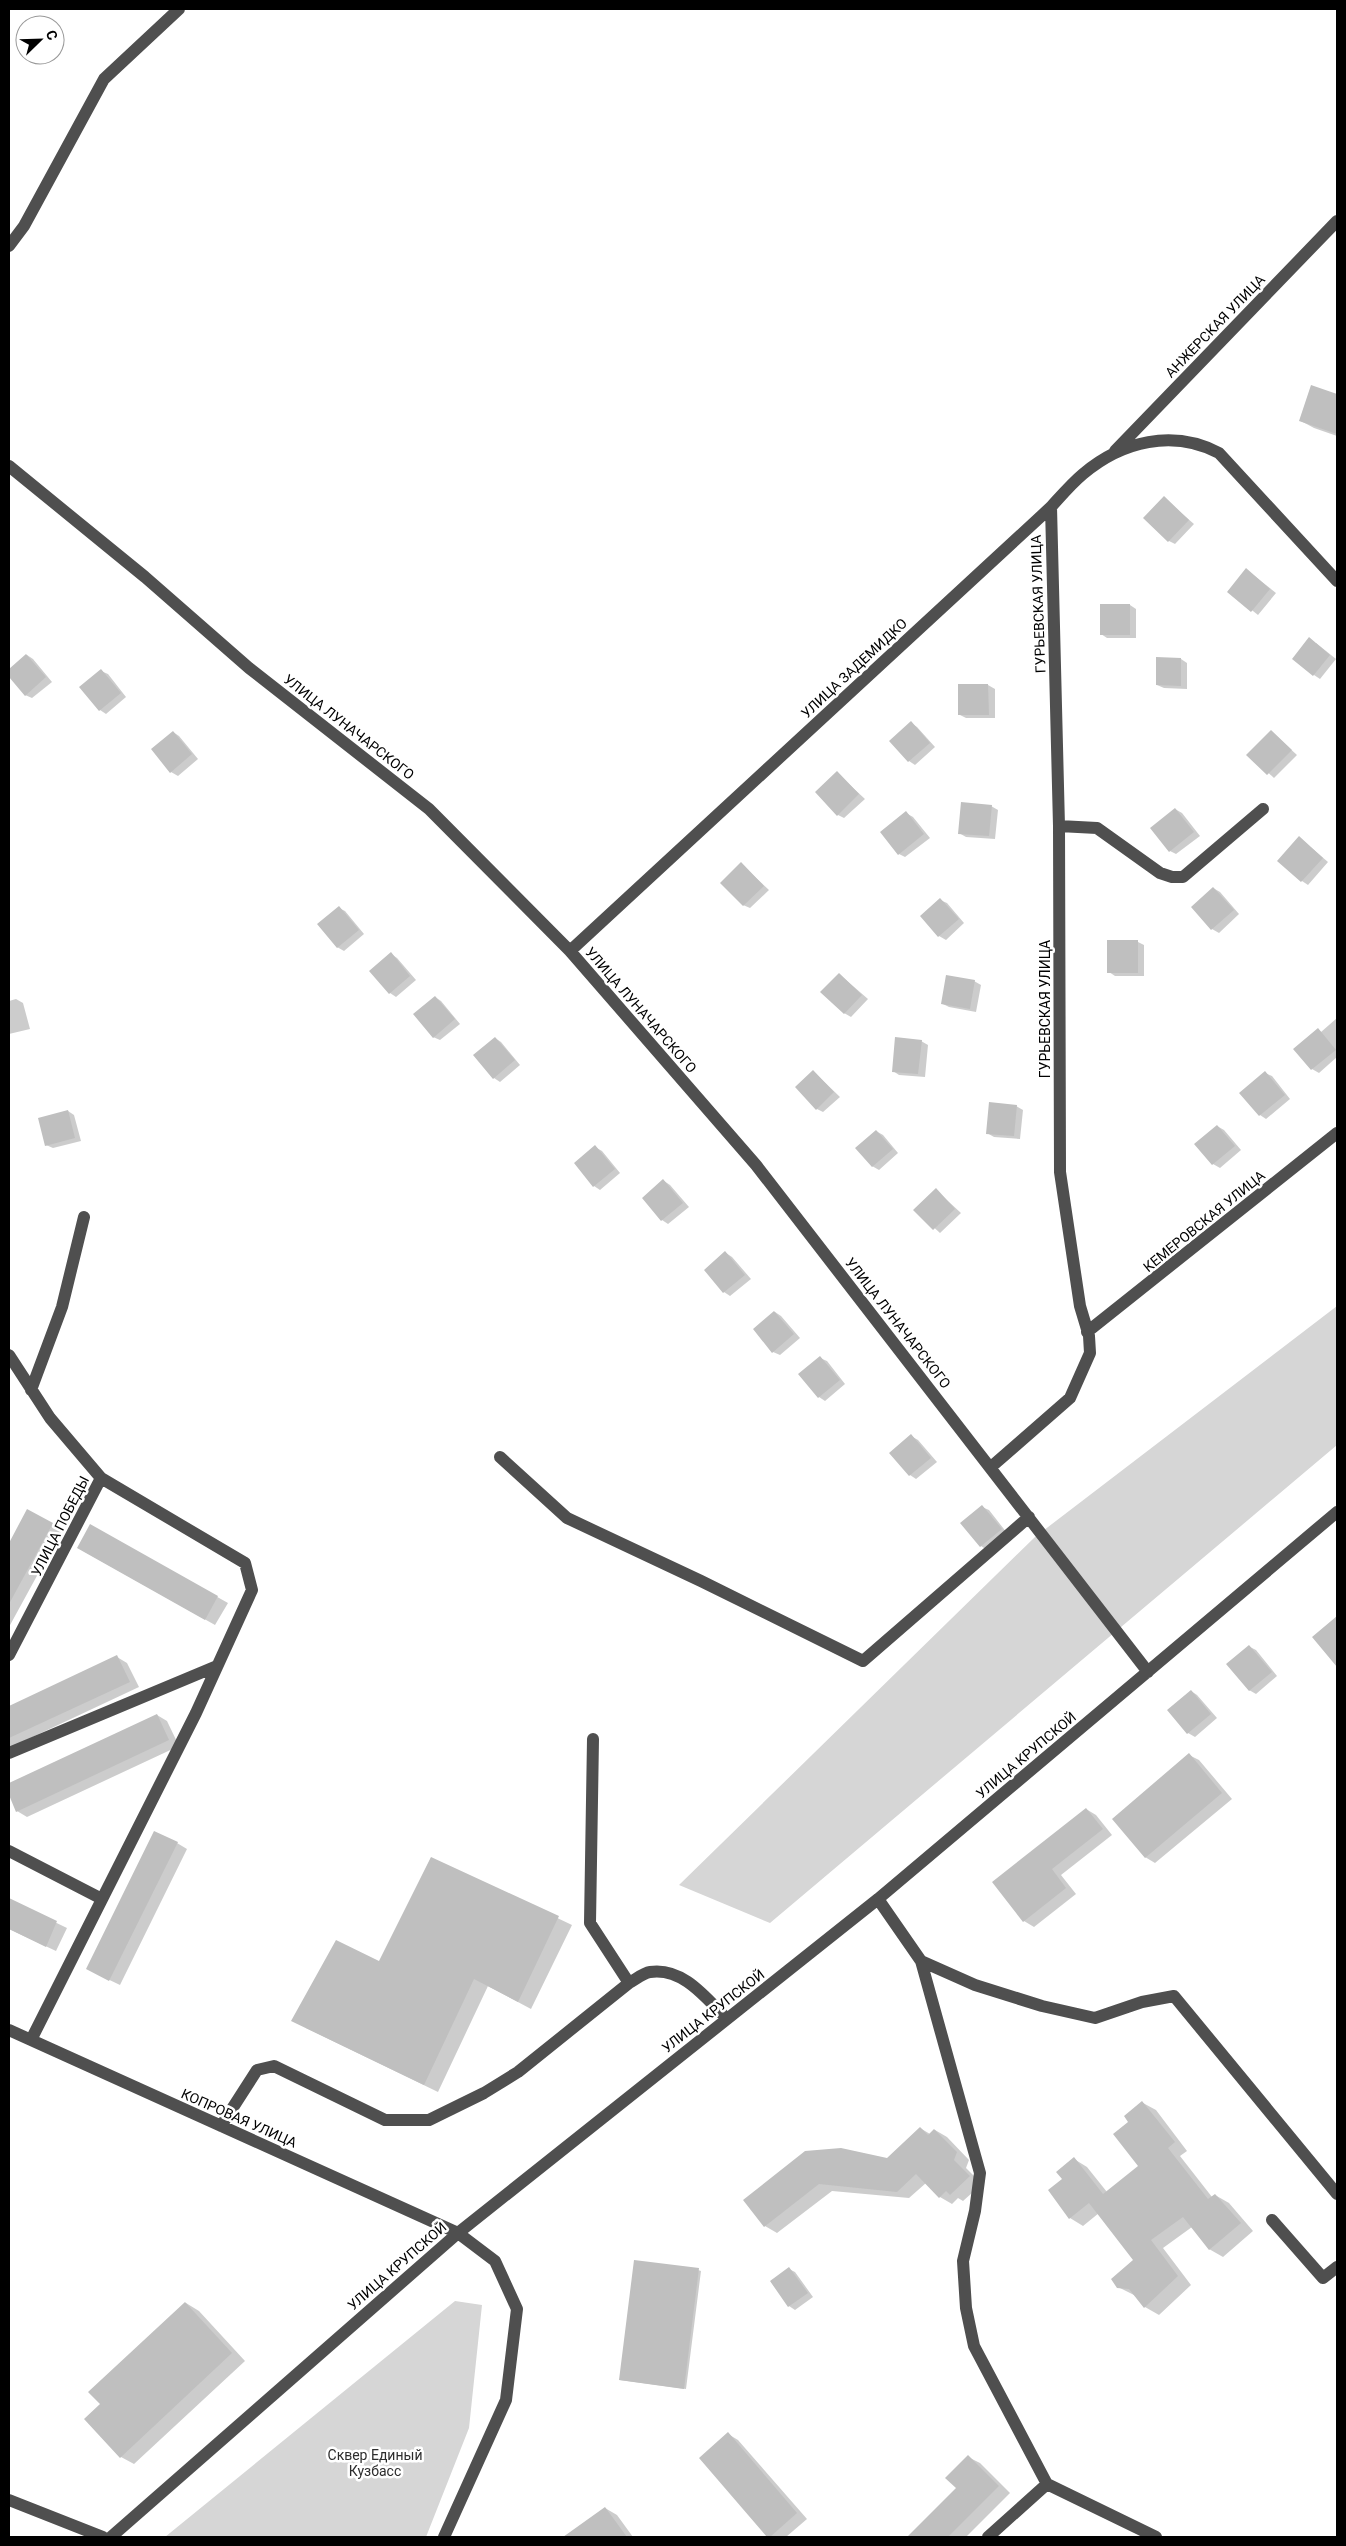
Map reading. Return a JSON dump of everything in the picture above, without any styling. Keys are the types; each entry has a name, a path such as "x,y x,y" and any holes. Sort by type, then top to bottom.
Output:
{"street":[{"path":"9,246 24,226 104,79 179,9"},
{"name":"АНЖЕРСКАЯ УЛИЦА","path":"1114,453 1337,221"},
{"name":"УЛИЦА ЗАДЕМИДКО","path":"570,950 1051,508 1082,474 1114,453 1141,443 1174,440 1201,443 1219,453 1337,581"},
{"name":"УЛИЦА ЛУНАЧАРСКОГО","path":"9,466 145,578 249,668 430,809 570,950 756,1165 1148,1672"},
{"name":"ГУРЬЕВСКАЯ УЛИЦА","path":"991,1467 1070,1398 1090,1352 1088,1332 1080,1306 1060,1172 1060,826 1051,508"},
{"path":"1060,826 1097,828 1160,873 1172,877 1183,877 1263,809"},
{"name":"КЕМЕРОВСКАЯ УЛИЦА","path":"1088,1332 1337,1133"},
{"path":"31,1390 62,1307 84,1217"},
{"path":"9,1355 50,1418 101,1478"},
{"path":"500,1457 567,1518 701,1581 863,1661 1029,1517"},
{"name":"УЛИЦА ПОБЕДЫ","path":"9,1655 101,1478 245,1563 252,1590 217,1666"},
{"name":"УЛИЦА КРУПСКОЙ","path":"111,2537 458,2233 878,1899 1337,1512"},
{"path":"9,1753 217,1666"},
{"path":"31,2040 196,1713 217,1666"},
{"path":"593,1739 590,1923 629,1983"},
{"path":"9,1850 102,1899"},
{"path":"878,1899 921,1961 980,2173 975,2211 963,2262 966,2308 974,2346 1047,2484 1156,2537"},
{"path":"921,1961 975,1985 1042,2006 1095,2018 1142,2002 1174,1996 1337,2194"},
{"path":"221,2126 257,2070 274,2066 385,2120 429,2120 484,2093 518,2072 629,1983 648,1972 668,1973 690,1982 726,2019"},
{"name":"КОПРОВАЯ УЛИЦА","path":"9,2030 458,2233 495,2261 517,2309 506,2400 444,2537"},
{"path":"1272,2220 1323,2278 1337,2267"},
{"path":"988,2537 1047,2484"},
{"path":"9,2500 103,2537"}],"green space":[{"path":"1337,1306 1337,1445 770,1923 679,1885 1035,1537"},
{"name":"Сквер Единый Кузбасс","path":"455,2301 482,2305 469,2428 426,2537 165,2537"}],"building":[{"path":"1311,385 1337,394 1337,434 1299,421"},
{"path":"1164,496 1189,520 1168,542 1143,518"},
{"path":"1246,568 1270,589 1251,612 1227,592"},
{"path":"1100,604 1130,604 1130,635 1100,635"},
{"path":"1309,637 1330,655 1313,676 1292,659"},
{"path":"26,654 46,677 25,696 9,677 9,669"},
{"path":"1156,657 1181,658 1181,686 1156,685"},
{"path":"101,669 121,693 99,711 79,687"},
{"path":"958,684 988,684 989,715 958,715"},
{"path":"911,721 930,743 908,762 889,741"},
{"path":"1271,730 1292,750 1267,775 1246,755"},
{"path":"173,731 192,754 170,773 151,749"},
{"path":"837,771 859,794 837,816 815,792"},
{"path":"961,802 992,805 989,836 958,834"},
{"path":"1175,808 1194,832 1169,852 1150,828"},
{"path":"906,811 924,834 898,855 880,832"},
{"path":"1299,836 1323,858 1301,882 1277,861"},
{"path":"741,862 764,886 743,906 720,883"},
{"path":"1213,887 1234,910 1211,930 1191,907"},
{"path":"940,898 959,919 938,937 920,916"},
{"path":"339,906 359,930 337,948 317,924"},
{"path":"1107,940 1138,940 1138,973 1107,973"},
{"path":"391,952 410,976 389,994 369,971"},
{"path":"839,973 862,995 844,1014 820,992"},
{"path":"946,975 975,980 970,1009 941,1004"},
{"path":"435,996 455,1019 433,1038 413,1014"},
{"path":"1318,1028 1336,1050 1311,1070 1293,1049"},
{"path":"495,1037 515,1060 493,1079 473,1055"},
{"path":"895,1037 922,1040 918,1074 892,1072"},
{"path":"813,1070 834,1092 816,1110 795,1087"},
{"path":"1265,1071 1285,1095 1259,1116 1239,1093"},
{"path":"989,1102 1017,1105 1014,1136 986,1134"},
{"path":"68,1110 75,1138 45,1146 38,1118"},
{"path":"1217,1125 1235,1146 1212,1165 1194,1144"},
{"path":"876,1130 893,1149 872,1167 855,1148"},
{"path":"595,1145 615,1169 593,1187 574,1163"},
{"path":"663,1179 683,1203 661,1221 642,1198"},
{"path":"936,1188 955,1209 933,1230 913,1210"},
{"path":"725,1251 745,1275 723,1293 704,1270"},
{"path":"774,1311 794,1334 772,1353 753,1329"},
{"path":"820,1356 840,1380 818,1398 798,1374"},
{"path":"911,1434 931,1458 909,1476 889,1453"},
{"path":"982,1505 1002,1529 980,1547 960,1523"},
{"path":"27,1509 53,1523 9,1604 9,1543"},
{"path":"90,1524 218,1596 205,1620 77,1548"},
{"path":"1337,1616 1337,1667 1312,1637"},
{"path":"1249,1645 1272,1672 1249,1691 1226,1664"},
{"path":"117,1655 130,1682 9,1738 9,1706"},
{"path":"1191,1690 1211,1714 1187,1734 1167,1710"},
{"path":"157,1714 169,1740 16,1812 9,1795 9,1783"},
{"path":"1189,1753 1222,1793 1145,1858 1112,1819"},
{"path":"1086,1808 1103,1829 1052,1869 1066,1888 1023,1922 992,1882"},
{"path":"154,1831 178,1842 109,1981 86,1969"},
{"path":"431,1857 559,1916 518,2002 474,1979 424,2085 291,2021 336,1940 379,1961"},
{"path":"9,1898 57,1921 46,1947 9,1929"},
{"path":"1142,2101 1175,2142 1168,2148 1208,2199 1215,2194 1241,2223 1209,2250 1183,2217 1151,2240 1178,2276 1144,2308 1129,2289 1117,2288 1111,2279 1133,2260 1089,2203 1069,2219 1048,2190 1062,2179 1056,2172 1074,2157 1103,2194 1138,2166 1113,2134 1128,2122 1124,2116"},
{"path":"920,2127 928,2135 934,2129 957,2152 954,2160 970,2176 950,2195 946,2191 939,2198 916,2174 897,2192 819,2184 764,2227 743,2200 805,2151 841,2148 887,2158"},
{"path":"634,2260 699,2268 684,2389 619,2380"},
{"path":"789,2267 808,2293 788,2307 770,2281"},
{"path":"185,2302 232,2353 120,2458 84,2419 100,2404 88,2392"},
{"path":"728,2432 797,2513 770,2537 767,2537 699,2458"},
{"path":"968,2455 999,2486 948,2537 907,2537 956,2488 945,2478"},
{"path":"605,2507 627,2537 563,2537"}]}
